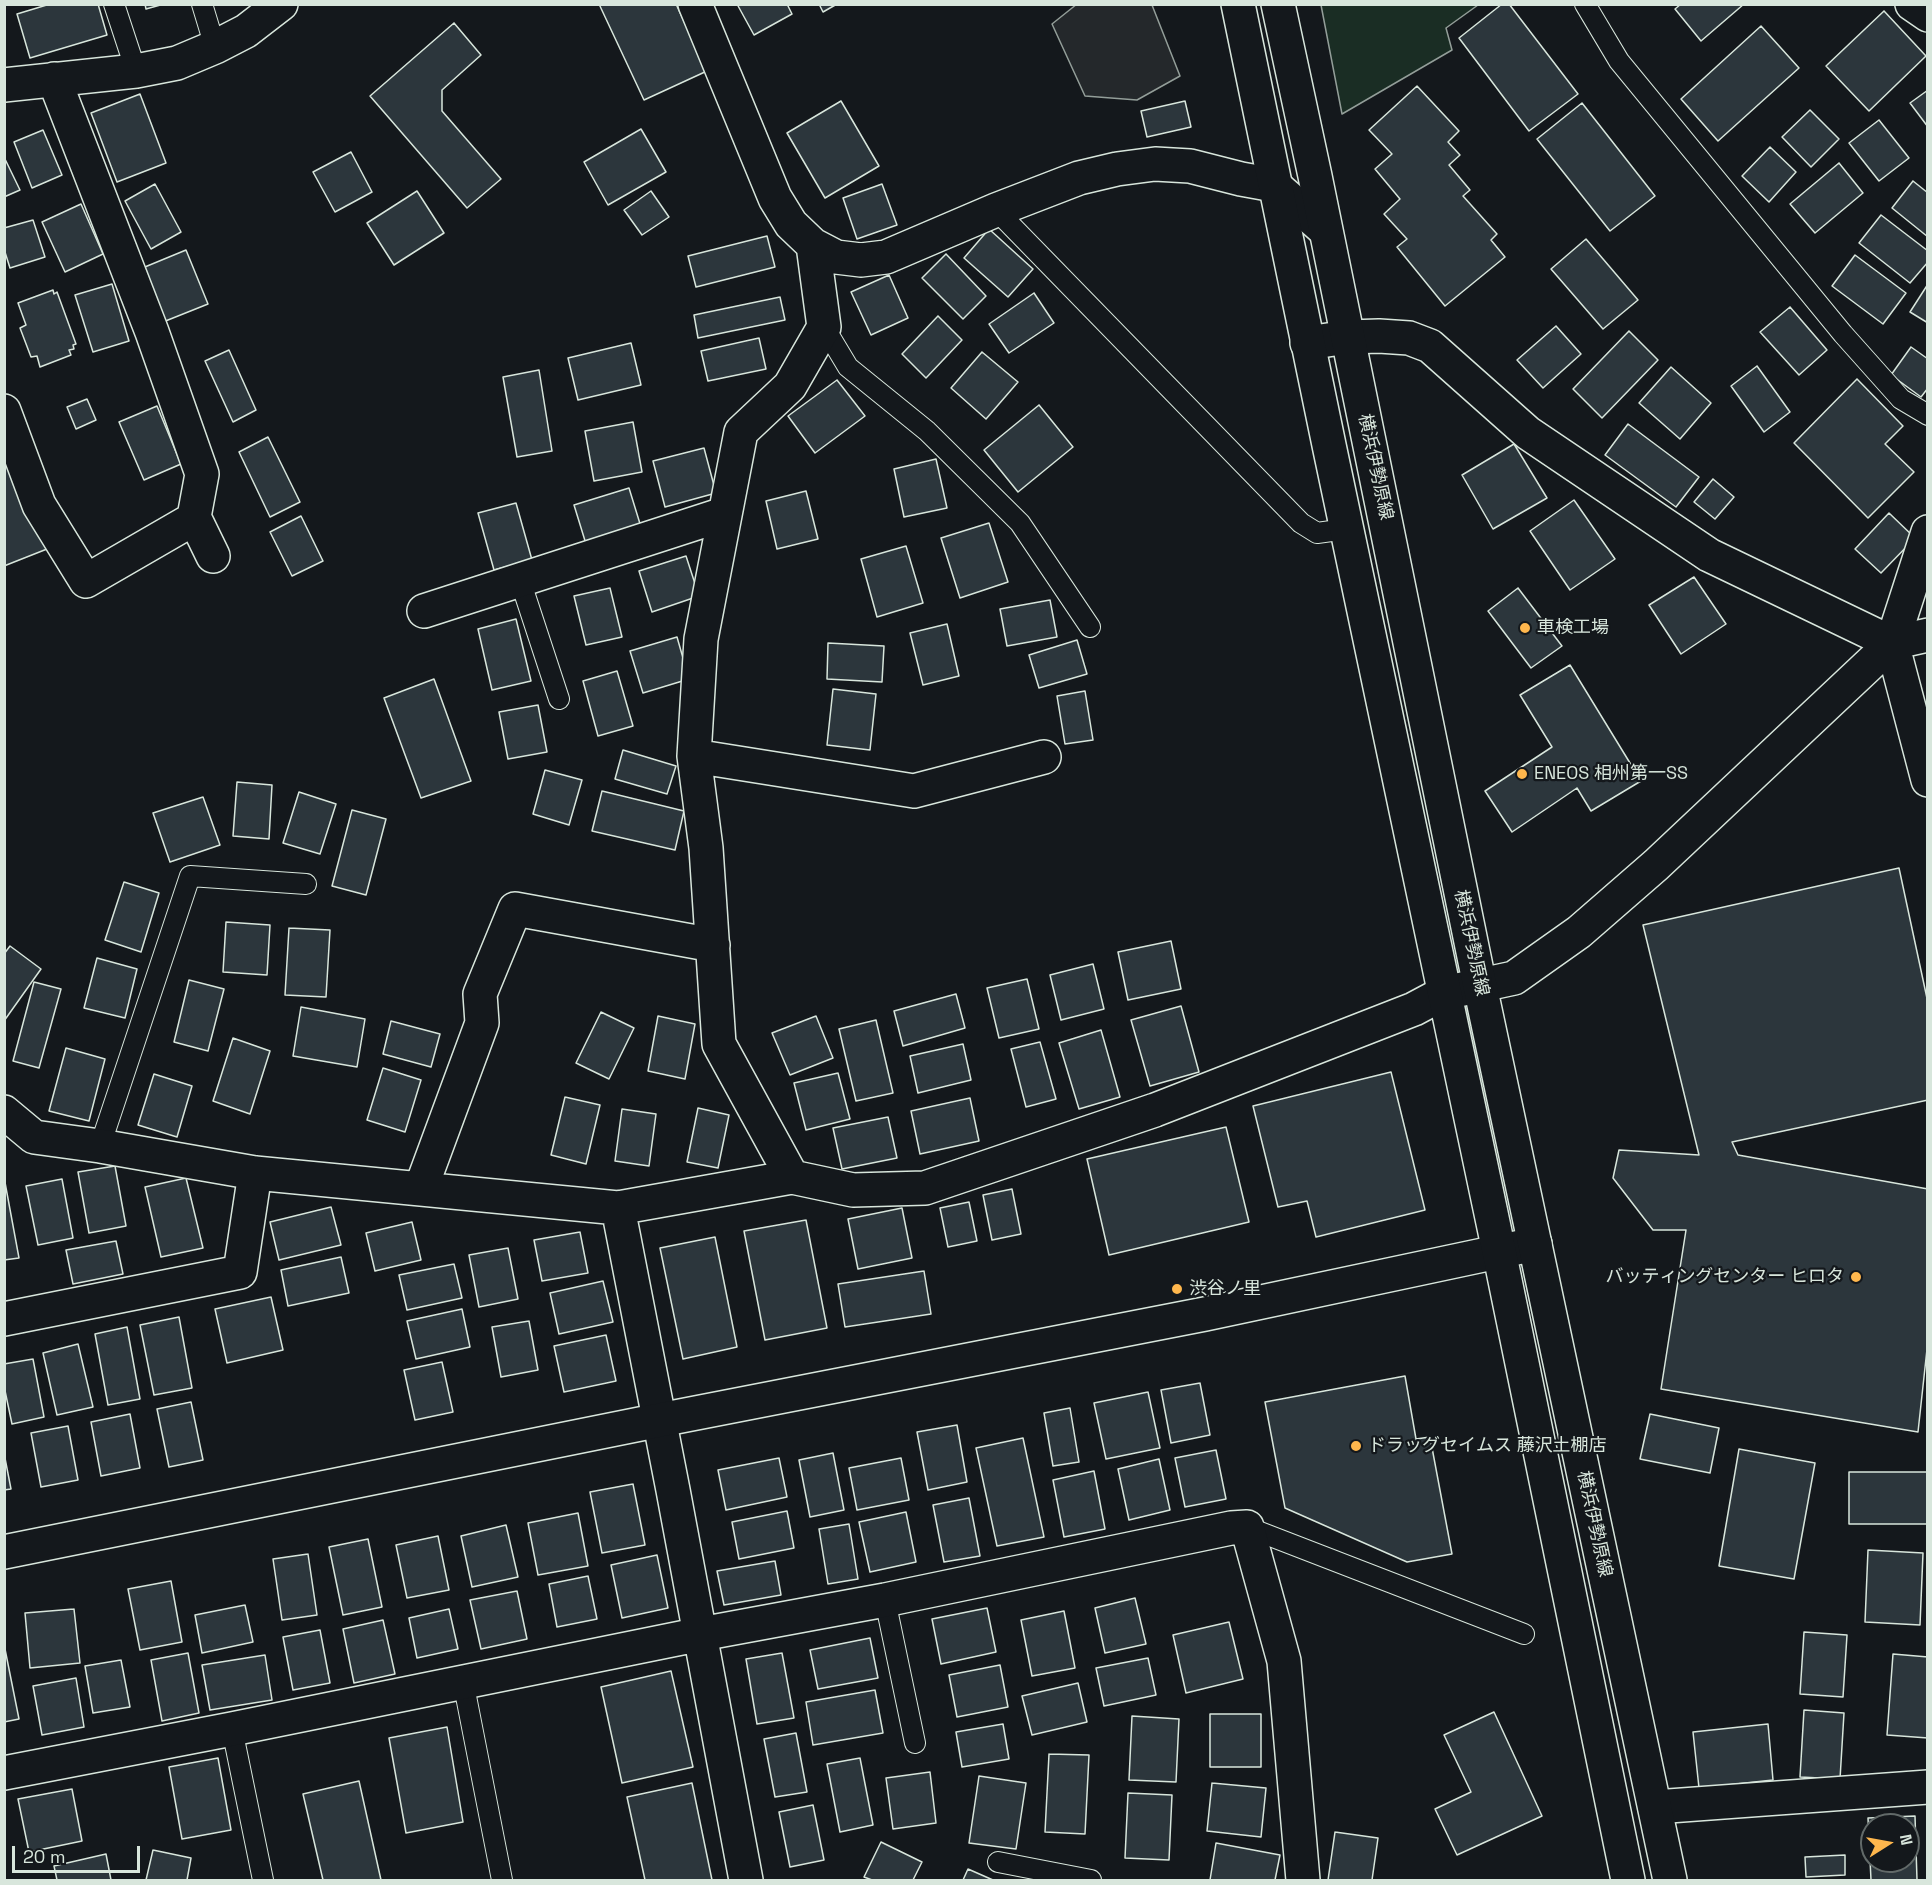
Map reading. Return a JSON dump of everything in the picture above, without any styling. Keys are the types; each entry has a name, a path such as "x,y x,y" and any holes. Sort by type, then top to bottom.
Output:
{"street":[{"path":"4,85 136,71 177,63 216,47 246,31 280,4"},
{"path":"695,4 775,198 790,225 813,245 836,257 861,260 886,257 996,210 1079,178 1117,169 1155,164 1190,166 1274,185 1325,230"},
{"name":"横浜伊勢原線","path":"1238,4 1346,530 1499,1251 1628,1881"},
{"name":"横浜伊勢原線","path":"1278,4 1386,520 1480,986 1670,1881"},
{"path":"1912,4 1928,15"},
{"path":"54,79 152,332 202,474 195,518 213,556"},
{"path":"792,1177 719,1044 706,848 694,756 701,639 741,432 790,386 824,327 813,245"},
{"path":"1307,343 1348,337 1379,336 1409,338 1430,346 1528,433 1708,555 1892,643 1928,635"},
{"path":"4,411 39,505 86,581 195,518"},
{"path":"424,611 724,514"},
{"path":"1346,530 1386,520"},
{"path":"4,1112 34,1137 255,1173 618,1208 792,1177 853,1190 925,1188 1155,1110 1414,1009 1444,993 1514,978 1579,932 1656,865 1892,643 1928,532"},
{"path":"1892,643 1928,780"},
{"path":"694,756 914,791 1044,757"},
{"path":"421,1188 482,1023 480,994 515,909 712,945"},
{"path":"4,1319 240,1272 255,1173"},
{"path":"618,1208 701,1634 746,1881"},
{"path":"4,1552 660,1420 1205,1314 1535,1244"},
{"path":"4,1773 701,1634 885,1600 1231,1528 1247,1527 1284,1661 1304,1881"},
{"path":"1655,1807 1928,1787"}],"lane":[{"path":"114,4 136,71"},
{"path":"202,4 216,47"},
{"path":"1585,4 1619,60 1842,334 1901,399 1928,415"},
{"path":"996,210 1301,524 1317,533 1346,530"},
{"path":"824,327 849,367 927,431 1020,523 1090,627"},
{"path":"520,580 559,699"},
{"path":"100,1146 190,876 306,884"},
{"path":"1247,1527 1524,1634"},
{"path":"885,1600 915,1743"},
{"path":"463,1682 502,1881"},
{"path":"232,1729 263,1881"},
{"path":"998,1862 1091,1881"}],"green space":[{"path":"1321,4 1478,5 1446,28 1452,50 1342,114"}],"shaded area":[{"path":"1077,4 1152,5 1180,76 1137,100 1085,96 1052,24"}],"building":[{"path":"50,4 98,4 107,35 30,58 17,14"},
{"path":"145,4 164,4 146,9"},
{"path":"599,4 676,4 707,71 644,100"},
{"path":"737,4 787,4 792,14 754,35"},
{"path":"819,4 837,4 823,12"},
{"path":"1502,4 1509,4 1578,94 1529,131 1459,38"},
{"path":"1681,4 1744,4 1701,41 1675,9"},
{"path":"1884,11 1926,56 1869,111 1826,66"},
{"path":"454,23 481,55 442,90 442,111 501,179 467,208 370,96"},
{"path":"1761,26 1799,68 1718,141 1681,99"},
{"path":"1417,86 1459,131 1448,142 1460,155 1449,165 1470,190 1463,196 1497,234 1491,240 1505,257 1445,306 1397,247 1407,239 1384,214 1400,199 1375,169 1392,154 1369,130"},
{"path":"1928,90 1928,127 1910,103"},
{"path":"140,94 166,163 117,182 91,113"},
{"path":"841,101 879,166 825,198 787,133"},
{"path":"1185,101 1191,127 1147,137 1141,111"},
{"path":"1582,103 1655,196 1610,231 1537,139"},
{"path":"1810,110 1839,139 1811,167 1782,137"},
{"path":"1879,120 1909,158 1879,181 1849,143"},
{"path":"641,129 666,172 608,205 584,162"},
{"path":"43,130 62,175 32,188 14,142"},
{"path":"1770,147 1796,172 1769,202 1742,176"},
{"path":"351,152 372,192 335,212 313,172"},
{"path":"4,157 20,190 4,197"},
{"path":"1839,163 1863,193 1815,233 1790,204"},
{"path":"1913,181 1928,193 1928,237 1892,208"},
{"path":"155,184 181,232 151,249 125,201"},
{"path":"882,184 897,225 857,239 843,198"},
{"path":"417,191 444,233 394,265 367,223"},
{"path":"651,191 669,217 642,235 624,210"},
{"path":"81,204 103,254 65,272 42,222"},
{"path":"1881,215 1928,251 1928,262 1910,283 1859,243"},
{"path":"33,220 45,257 10,268 4,249 4,228"},
{"path":"989,229 1033,269 1008,297 964,258"},
{"path":"767,236 775,267 696,287 688,256"},
{"path":"1586,239 1638,300 1603,329 1551,269"},
{"path":"186,250 208,304 163,322 140,269"},
{"path":"946,254 986,296 963,319 922,278"},
{"path":"1855,255 1906,293 1883,324 1832,286"},
{"path":"889,275 908,318 871,335 851,292"},
{"path":"112,284 129,341 93,352 75,295"},
{"path":"1928,284 1928,323 1910,312"},
{"path":"53,290 54,294 57,292 76,344 73,345 74,349 69,350 71,355 40,367 37,356 31,357 20,328 26,325 18,303"},
{"path":"1034,293 1054,323 1009,353 989,324"},
{"path":"780,297 785,320 698,338 694,315"},
{"path":"1790,307 1827,350 1799,375 1760,332"},
{"path":"938,316 962,340 926,378 902,354"},
{"path":"1556,326 1581,354 1543,388 1517,360"},
{"path":"1629,331 1658,360 1602,418 1573,389"},
{"path":"759,338 766,369 708,381 701,351"},
{"path":"631,343 641,385 578,400 568,358"},
{"path":"1911,347 1928,359 1928,388 1921,397 1891,375"},
{"path":"229,350 256,410 233,422 205,361"},
{"path":"982,352 1018,382 986,419 951,388"},
{"path":"1757,366 1790,412 1764,432 1731,386"},
{"path":"1671,367 1711,403 1680,439 1639,403"},
{"path":"539,370 552,451 517,457 503,377"},
{"path":"1857,379 1903,426 1885,444 1914,472 1868,518 1794,443"},
{"path":"837,380 865,416 815,453 788,416"},
{"path":"87,399 96,420 76,429 67,407"},
{"path":"1039,405 1073,447 1018,492 984,450"},
{"path":"157,406 181,464 144,480 119,422"},
{"path":"633,422 642,472 594,481 585,431"},
{"path":"1628,424 1699,477 1676,507 1605,455"},
{"path":"268,437 300,502 270,517 239,452"},
{"path":"1514,444 1547,498 1493,529 1462,475"},
{"path":"4,446 47,549 4,566"},
{"path":"704,448 716,493 665,507 653,461"},
{"path":"936,459 947,508 904,517 894,469"},
{"path":"1713,479 1734,497 1715,519 1694,502"},
{"path":"629,488 641,527 586,544 574,505"},
{"path":"806,491 818,539 777,549 766,501"},
{"path":"1574,500 1615,559 1570,590 1530,531"},
{"path":"516,503 532,560 494,570 478,513"},
{"path":"1889,513 1915,538 1881,573 1855,549"},
{"path":"301,516 323,561 292,576 270,532"},
{"path":"989,523 1008,582 960,598 941,538"},
{"path":"906,546 923,603 877,617 861,559"},
{"path":"686,556 699,596 652,612 639,571"},
{"path":"1694,577 1726,624 1681,654 1649,605"},
{"path":"610,588 622,637 586,645 574,596"},
{"name":"車検工場","path":"1518,588 1562,646 1531,668 1488,611"},
{"path":"1050,600 1057,637 1007,646 1000,609"},
{"path":"516,619 531,681 492,690 478,629"},
{"path":"947,624 959,676 923,685 910,633"},
{"path":"677,637 689,679 643,693 630,651"},
{"path":"1077,640 1087,674 1039,688 1029,655"},
{"path":"828,643 884,646 882,682 827,679"},
{"path":"1570,665 1641,781 1591,811 1577,788 1512,832 1485,791 1552,747 1520,695"},
{"path":"617,671 633,726 598,736 583,681"},
{"path":"434,679 471,781 421,798 384,698"},
{"path":"833,689 876,694 870,750 827,745"},
{"path":"1085,691 1093,740 1065,744 1057,696"},
{"path":"538,705 547,752 508,759 499,712"},
{"path":"623,750 676,766 667,794 615,779"},
{"path":"545,770 582,780 569,825 533,814"},
{"path":"237,782 272,785 269,839 233,836"},
{"path":"602,791 684,811 675,850 592,831"},
{"path":"299,792 336,804 320,854 283,843"},
{"path":"203,797 220,845 170,862 153,813"},
{"path":"352,810 386,819 366,895 332,886"},
{"path":"1899,868 1928,1003 1928,1100 1732,1142 1738,1155 1928,1189 1928,1340 1918,1432 1661,1389 1686,1230 1653,1230 1613,1178 1619,1150 1699,1155 1643,925"},
{"path":"124,882 159,893 141,952 105,940"},
{"path":"226,922 270,925 267,975 223,972"},
{"path":"289,928 330,930 326,997 285,995"},
{"path":"1171,941 1181,989 1128,1000 1118,952"},
{"path":"10,946 41,969 4,1021 4,954"},
{"path":"97,958 137,969 125,1018 84,1008"},
{"path":"1093,964 1104,1009 1061,1020 1050,975"},
{"path":"1027,979 1039,1029 999,1038 987,988"},
{"path":"189,980 224,989 208,1051 174,1042"},
{"path":"34,982 61,989 39,1068 13,1061"},
{"path":"956,994 965,1028 903,1046 894,1011"},
{"path":"1181,1006 1199,1072 1150,1086 1131,1020"},
{"path":"301,1007 365,1019 357,1067 293,1056"},
{"path":"601,1012 634,1028 609,1079 576,1063"},
{"path":"658,1016 695,1024 685,1079 648,1071"},
{"path":"816,1016 833,1058 790,1075 772,1033"},
{"path":"876,1020 893,1093 856,1101 839,1029"},
{"path":"391,1021 440,1034 431,1067 383,1054"},
{"path":"1101,1030 1120,1097 1079,1109 1059,1043"},
{"path":"233,1038 270,1051 250,1114 213,1101"},
{"path":"1040,1042 1056,1099 1026,1107 1011,1049"},
{"path":"963,1044 971,1080 918,1093 910,1056"},
{"path":"66,1048 105,1059 89,1121 49,1111"},
{"path":"383,1068 421,1080 405,1132 367,1120"},
{"path":"1391,1072 1425,1210 1316,1237 1307,1201 1278,1207 1253,1106"},
{"path":"838,1073 850,1119 806,1130 794,1083"},
{"path":"154,1074 192,1086 177,1137 138,1125"},
{"path":"565,1097 600,1105 586,1164 551,1155"},
{"path":"970,1098 979,1141 920,1154 911,1111"},
{"path":"698,1108 729,1115 718,1168 687,1162"},
{"path":"622,1109 656,1114 649,1166 615,1161"},
{"path":"888,1117 897,1158 842,1169 833,1128"},
{"path":"1226,1127 1249,1222 1109,1255 1087,1159"},
{"path":"115,1166 126,1226 89,1233 78,1172"},
{"path":"4,1177 19,1258 4,1260"},
{"path":"186,1178 203,1248 161,1257 145,1187"},
{"path":"62,1179 73,1238 38,1245 26,1186"},
{"path":"1012,1189 1021,1234 992,1240 983,1195"},
{"path":"969,1202 977,1241 948,1247 940,1208"},
{"path":"331,1207 341,1245 279,1260 270,1222"},
{"path":"902,1208 912,1258 858,1269 848,1219"},
{"path":"806,1220 827,1328 765,1340 744,1231"},
{"path":"412,1222 421,1260 375,1271 366,1233"},
{"path":"580,1232 588,1273 542,1281 534,1240"},
{"path":"715,1237 737,1347 683,1359 660,1248"},
{"path":"116,1241 123,1274 73,1284 66,1250"},
{"path":"508,1248 518,1299 479,1307 469,1255"},
{"path":"341,1257 349,1293 288,1306 281,1270"},
{"path":"454,1264 462,1298 407,1310 399,1275"},
{"path":"924,1271 931,1314 845,1327 838,1284"},
{"path":"603,1281 613,1322 559,1334 550,1293"},
{"path":"271,1297 283,1350 227,1363 215,1309"},
{"path":"462,1309 470,1347 416,1359 407,1321"},
{"path":"179,1317 192,1388 154,1395 140,1325"},
{"path":"529,1321 538,1370 501,1377 492,1327"},
{"path":"127,1327 140,1399 108,1405 95,1334"},
{"path":"606,1335 616,1381 564,1392 554,1346"},
{"path":"78,1344 93,1407 57,1415 43,1353"},
{"path":"33,1359 44,1417 12,1424 4,1386 4,1364"},
{"path":"442,1362 453,1412 415,1420 404,1370"},
{"path":"1405,1376 1416,1439 1430,1437 1452,1554 1407,1562 1285,1508 1265,1402"},
{"path":"1200,1383 1210,1435 1171,1443 1161,1390"},
{"path":"1148,1392 1160,1448 1106,1459 1094,1403"},
{"path":"191,1402 203,1460 169,1467 157,1409"},
{"path":"1070,1408 1079,1462 1053,1466 1044,1413"},
{"path":"130,1414 140,1468 101,1476 91,1422"},
{"path":"1650,1414 1719,1428 1710,1473 1640,1459"},
{"path":"957,1425 967,1482 928,1490 917,1432"},
{"path":"68,1426 78,1480 41,1487 31,1433"},
{"path":"1023,1438 1044,1537 997,1546 976,1448"},
{"path":"1739,1449 1815,1463 1794,1579 1719,1566"},
{"path":"1216,1450 1226,1499 1185,1507 1175,1458"},
{"path":"4,1453 11,1489 4,1490"},
{"path":"833,1453 844,1510 810,1517 799,1460"},
{"path":"779,1458 787,1497 726,1510 718,1470"},
{"path":"901,1458 909,1500 857,1510 849,1468"},
{"path":"1159,1459 1170,1510 1129,1520 1118,1469"},
{"path":"1094,1471 1105,1529 1064,1537 1053,1480"},
{"path":"1849,1472 1928,1472 1928,1524 1849,1524"},
{"path":"633,1484 645,1545 602,1553 590,1492"},
{"path":"969,1498 980,1556 944,1562 933,1505"},
{"path":"787,1511 794,1548 739,1559 732,1522"},
{"path":"906,1512 916,1562 870,1572 859,1522"},
{"path":"578,1513 588,1566 538,1575 528,1523"},
{"path":"849,1524 858,1579 828,1584 819,1529"},
{"path":"506,1525 518,1577 472,1587 461,1536"},
{"path":"438,1536 449,1590 407,1598 396,1545"},
{"path":"368,1539 382,1607 343,1615 329,1547"},
{"path":"1868,1550 1923,1553 1920,1625 1865,1622"},
{"path":"308,1554 317,1615 282,1620 273,1559"},
{"path":"657,1555 668,1608 622,1618 611,1565"},
{"path":"775,1561 781,1595 724,1605 717,1571"},
{"path":"588,1576 597,1619 557,1627 549,1584"},
{"path":"171,1581 182,1642 140,1650 128,1589"},
{"path":"517,1591 527,1639 481,1649 470,1600"},
{"path":"1135,1598 1146,1644 1105,1653 1095,1608"},
{"path":"245,1605 253,1642 202,1653 195,1615"},
{"path":"987,1608 996,1652 941,1664 932,1619"},
{"path":"74,1609 80,1663 30,1668 25,1613"},
{"path":"449,1609 458,1649 417,1658 409,1618"},
{"path":"1064,1611 1075,1668 1032,1676 1021,1620"},
{"path":"383,1620 395,1674 354,1683 343,1629"},
{"path":"1229,1622 1243,1679 1186,1693 1173,1635"},
{"path":"320,1630 330,1683 293,1690 283,1637"},
{"path":"1804,1632 1847,1635 1843,1697 1800,1694"},
{"path":"870,1638 878,1678 818,1689 810,1650"},
{"path":"4,1644 19,1719 4,1722"},
{"path":"188,1653 199,1713 162,1721 151,1660"},
{"path":"782,1653 794,1718 757,1724 746,1659"},
{"path":"1893,1654 1928,1657 1928,1738 1887,1735"},
{"path":"265,1655 272,1700 210,1710 202,1665"},
{"path":"1148,1658 1156,1695 1104,1706 1096,1668"},
{"path":"121,1660 130,1707 93,1713 85,1666"},
{"path":"1000,1665 1008,1707 957,1717 949,1675"},
{"path":"671,1671 693,1767 622,1783 601,1687"},
{"path":"76,1678 84,1727 42,1735 33,1686"},
{"path":"1078,1683 1087,1722 1032,1735 1022,1696"},
{"path":"875,1690 883,1733 813,1745 806,1702"},
{"path":"1804,1710 1844,1713 1840,1779 1800,1777"},
{"path":"1494,1712 1542,1816 1457,1855 1435,1809 1471,1792 1444,1735"},
{"path":"1210,1714 1261,1714 1261,1767 1210,1767"},
{"path":"1132,1716 1179,1719 1176,1782 1129,1780"},
{"path":"1003,1724 1009,1759 962,1767 956,1732"},
{"path":"1768,1724 1773,1780 1699,1788 1693,1732"},
{"path":"447,1727 463,1822 406,1833 389,1738"},
{"path":"796,1733 807,1792 775,1797 764,1739"},
{"path":"1049,1754 1089,1755 1085,1834 1045,1832"},
{"path":"218,1758 231,1830 182,1839 169,1767"},
{"path":"860,1758 873,1825 840,1832 827,1764"},
{"path":"930,1772 936,1823 893,1829 886,1778"},
{"path":"979,1776 1026,1783 1016,1849 969,1843"},
{"path":"359,1781 381,1880 323,1880 303,1794"},
{"path":"692,1783 712,1880 645,1880 627,1797"},
{"path":"1212,1783 1266,1788 1261,1837 1207,1831"},
{"path":"72,1789 82,1841 29,1852 18,1799"},
{"path":"1128,1793 1172,1795 1169,1860 1125,1858"},
{"path":"813,1805 824,1860 790,1867 779,1812"},
{"path":"1335,1832 1378,1838 1372,1880 1328,1880"},
{"path":"881,1842 922,1862 913,1880 872,1880 864,1877"},
{"path":"1216,1843 1280,1855 1275,1880 1210,1880"},
{"path":"153,1850 191,1858 187,1880 146,1880"},
{"path":"106,1854 111,1880 57,1880 54,1866"},
{"path":"1845,1855 1845,1875 1806,1877 1805,1857"},
{"path":"968,1869 993,1880 963,1880"},
{"path":"1871,1873 1917,1873 1917,1880 1871,1880"}],"place":[{"name":"車検工場","path":"1525,628"},
{"name":"ENEOS 相州第一SS","path":"1522,774"},
{"name":"バッティングセンター ヒロタ","path":"1856,1277"},
{"name":"渋谷ノ里","path":"1177,1289"},
{"name":"ドラッグセイムス 藤沢土棚店","path":"1356,1446"}]}
